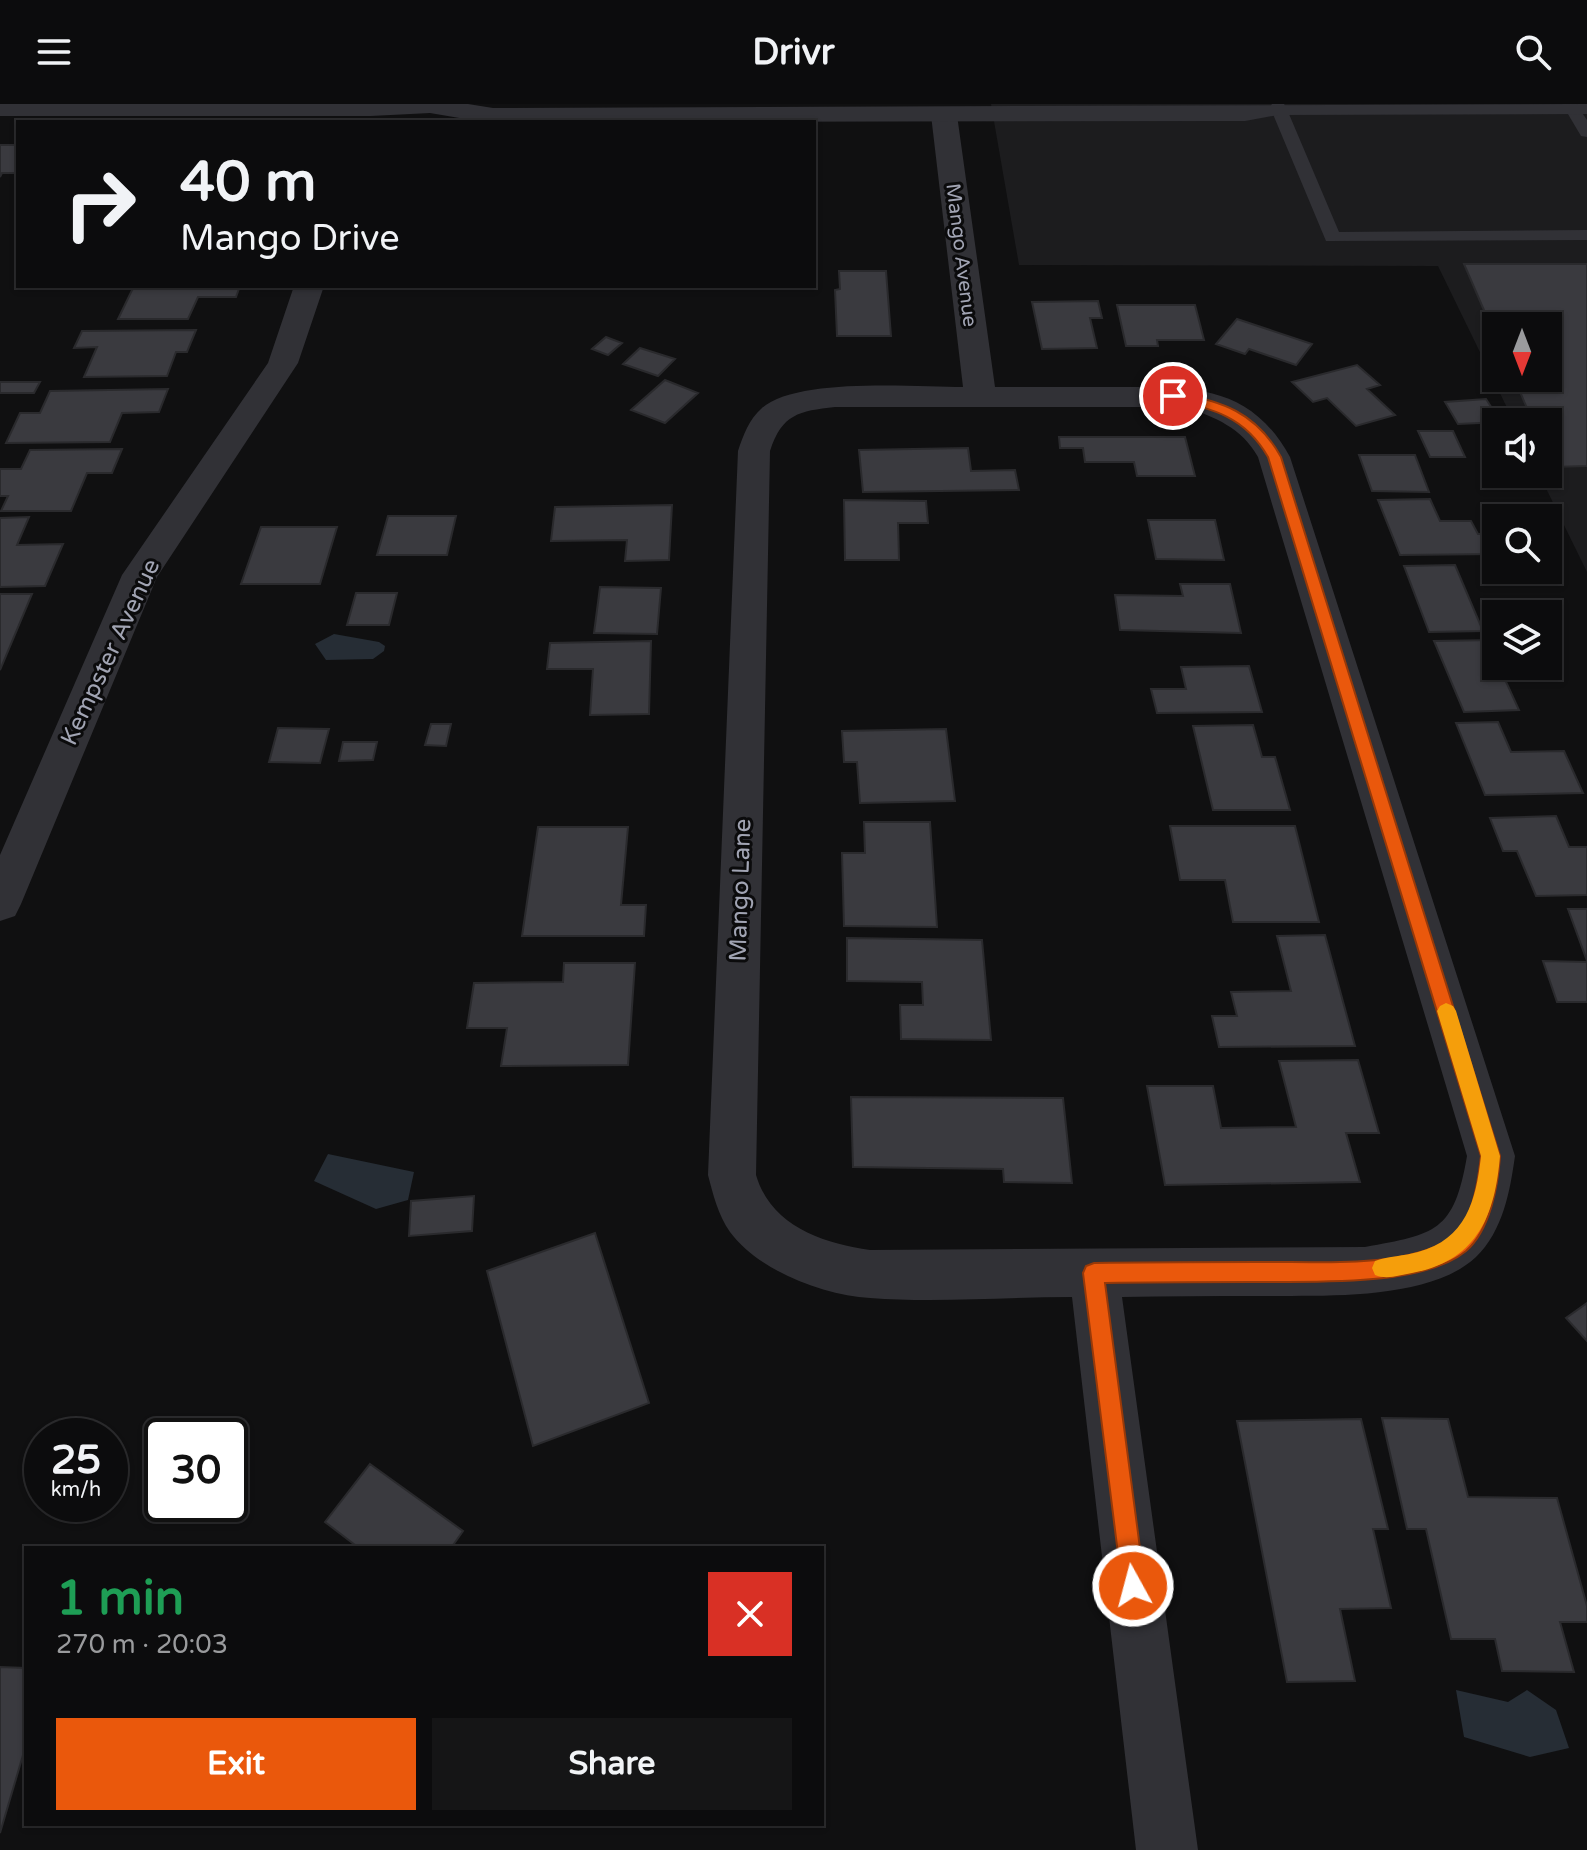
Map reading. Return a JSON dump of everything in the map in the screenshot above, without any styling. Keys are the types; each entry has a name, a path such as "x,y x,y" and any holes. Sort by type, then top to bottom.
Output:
{"street":[{"path":"557,116 621,107 871,107 903,104"},
{"path":"996,104 1578,106"},
{"path":"0,108 203,106 368,115 444,105 493,116 557,116 1245,113 1273,106"},
{"name":"Mango Avenue","path":"944,115 980,396"},
{"name":"Kempster Avenue","path":"0,904 140,575 283,363 308,288"},
{"name":"Mango Lane","path":"835,397 1188,397 1224,409 1262,435 1274,457 1491,1156 1488,1179 1473,1227 1457,1245 1420,1261 1365,1271 1094,1273 870,1274 840,1270 812,1261 770,1236 748,1216 732,1175 753,466 758,436 764,424 782,407 835,397"},
{"path":"1094,1273 1167,1850"}],"lane":[{"path":"1273,106 1332,237 1587,235"},
{"path":"1578,106 1587,132"}],"shaded area":[{"path":"991,104 1587,104 1587,572 1562,521 1562,504 1554,504 1546,488 1562,488 1562,408 1507,408 1499,392 1562,392 1562,312 1482,312 1482,356 1438,266 1019,265"},
{"path":"334,634 379,642 385,646 384,651 373,659 326,660 315,644"},
{"path":"328,1154 414,1172 408,1200 376,1209 314,1181"},
{"path":"1456,1690 1508,1702 1527,1690 1556,1710 1569,1748 1530,1757 1464,1737"}],"building":[{"path":"0,145 16,145 16,173 2,173 0,177"},
{"path":"1464,264 1587,264 1587,466 1562,467 1562,408 1527,408 1520,392 1562,392 1562,312 1485,312"},
{"path":"839,271 886,271 891,336 837,336 835,290 840,289"},
{"path":"133,288 239,288 236,297 198,297 188,319 118,319"},
{"path":"1098,301 1102,318 1090,318 1097,348 1042,349 1032,302"},
{"path":"1117,305 1195,305 1204,340 1157,340 1158,346 1126,346"},
{"path":"1237,319 1312,344 1296,365 1249,349 1245,354 1216,344"},
{"path":"196,330 187,352 176,352 167,376 84,377 97,347 74,348 82,331"},
{"path":"606,337 622,343 608,355 592,349"},
{"path":"640,348 675,359 658,376 623,364"},
{"path":"1357,365 1380,385 1367,389 1395,415 1356,426 1327,398 1313,402 1292,382"},
{"path":"665,380 698,393 665,423 631,410"},
{"path":"0,382 40,382 34,393 0,393"},
{"path":"168,389 159,412 122,413 110,442 6,443 20,413 40,413 50,391"},
{"path":"1486,399 1492,408 1482,408 1482,423 1458,424 1445,402"},
{"path":"1418,431 1453,431 1465,457 1430,457"},
{"path":"1059,437 1185,437 1195,476 1137,476 1134,462 1085,462 1083,448 1060,448"},
{"path":"968,448 971,471 1015,470 1019,490 863,492 859,450"},
{"path":"122,449 112,473 87,473 71,511 1,511 8,496 0,496 0,469 21,469 30,450"},
{"path":"1359,455 1415,455 1429,492 1372,491"},
{"path":"1430,499 1440,521 1471,521 1478,534 1482,534 1482,554 1400,555 1378,500"},
{"path":"844,500 926,501 928,523 898,523 899,560 845,560"},
{"path":"672,505 669,560 625,561 627,540 551,541 555,507"},
{"path":"388,516 456,516 447,555 377,555"},
{"path":"29,517 17,545 63,544 45,586 0,587 0,518"},
{"path":"1148,520 1215,520 1224,560 1156,559"},
{"path":"261,527 337,527 320,584 241,584"},
{"path":"1455,565 1482,631 1429,632 1404,566"},
{"path":"1180,584 1230,584 1241,633 1120,630 1115,595 1183,596"},
{"path":"600,587 661,588 657,634 594,633"},
{"path":"356,593 397,593 389,625 347,625"},
{"path":"0,594 32,594 0,670"},
{"path":"1482,640 1482,680 1505,680 1519,710 1464,712 1434,641"},
{"path":"651,641 649,714 590,715 593,669 547,669 550,643"},
{"path":"1249,666 1262,712 1157,713 1151,689 1186,689 1181,667"},
{"path":"1498,722 1511,752 1564,751 1583,793 1485,795 1456,723"},
{"path":"431,724 451,724 446,746 425,745"},
{"path":"1253,725 1262,757 1275,757 1290,810 1213,810 1193,726"},
{"path":"278,728 329,729 320,763 269,762"},
{"path":"946,729 955,801 860,803 857,762 844,762 842,731"},
{"path":"343,742 377,742 373,760 339,761"},
{"path":"1556,816 1569,847 1587,847 1587,895 1536,896 1517,851 1503,851 1490,818"},
{"path":"864,822 930,822 937,927 844,926 842,853 865,853"},
{"path":"1170,826 1295,826 1319,922 1233,922 1225,880 1180,880"},
{"path":"538,827 628,827 621,905 646,905 644,936 522,936"},
{"path":"1568,909 1587,909 1587,961"},
{"path":"1325,935 1355,1046 1219,1047 1212,1016 1237,1016 1231,992 1291,991 1277,936"},
{"path":"847,938 982,940 991,1040 901,1039 900,1005 923,1005 922,982 847,981"},
{"path":"1543,961 1587,962 1587,1002 1557,1002"},
{"path":"564,963 635,963 628,1065 501,1066 507,1028 467,1028 474,983 563,982"},
{"path":"1358,1060 1379,1133 1346,1133 1360,1182 1165,1185 1147,1086 1213,1086 1221,1128 1296,1127 1279,1061"},
{"path":"851,1097 1063,1098 1072,1183 1004,1182 1003,1169 853,1167"},
{"path":"474,1196 472,1231 409,1236 411,1201"},
{"path":"595,1233 649,1403 533,1446 487,1271"},
{"path":"1587,1303 1587,1341 1566,1318"},
{"path":"1382,1418 1448,1419 1468,1497 1557,1498 1587,1606 1587,1622 1560,1622 1574,1672 1502,1671 1495,1639 1451,1639 1426,1529 1407,1529"},
{"path":"1361,1419 1388,1529 1373,1529 1391,1608 1340,1609 1355,1681 1287,1682 1237,1421"},
{"path":"370,1464 463,1531 452,1546 356,1546 325,1522"},
{"path":"0,1667 24,1668 24,1752 0,1833"}],"slow traffic":[{"path":"1383,1268 1420,1261 1457,1245 1473,1227 1488,1179 1491,1156 1446,1011"}],"route":[{"path":"1133,1586 1094,1273 1365,1271 1420,1261 1457,1245 1473,1227 1482,1203 1491,1156 1274,457 1262,435 1240,418 1206,402 1173,396"}]}
